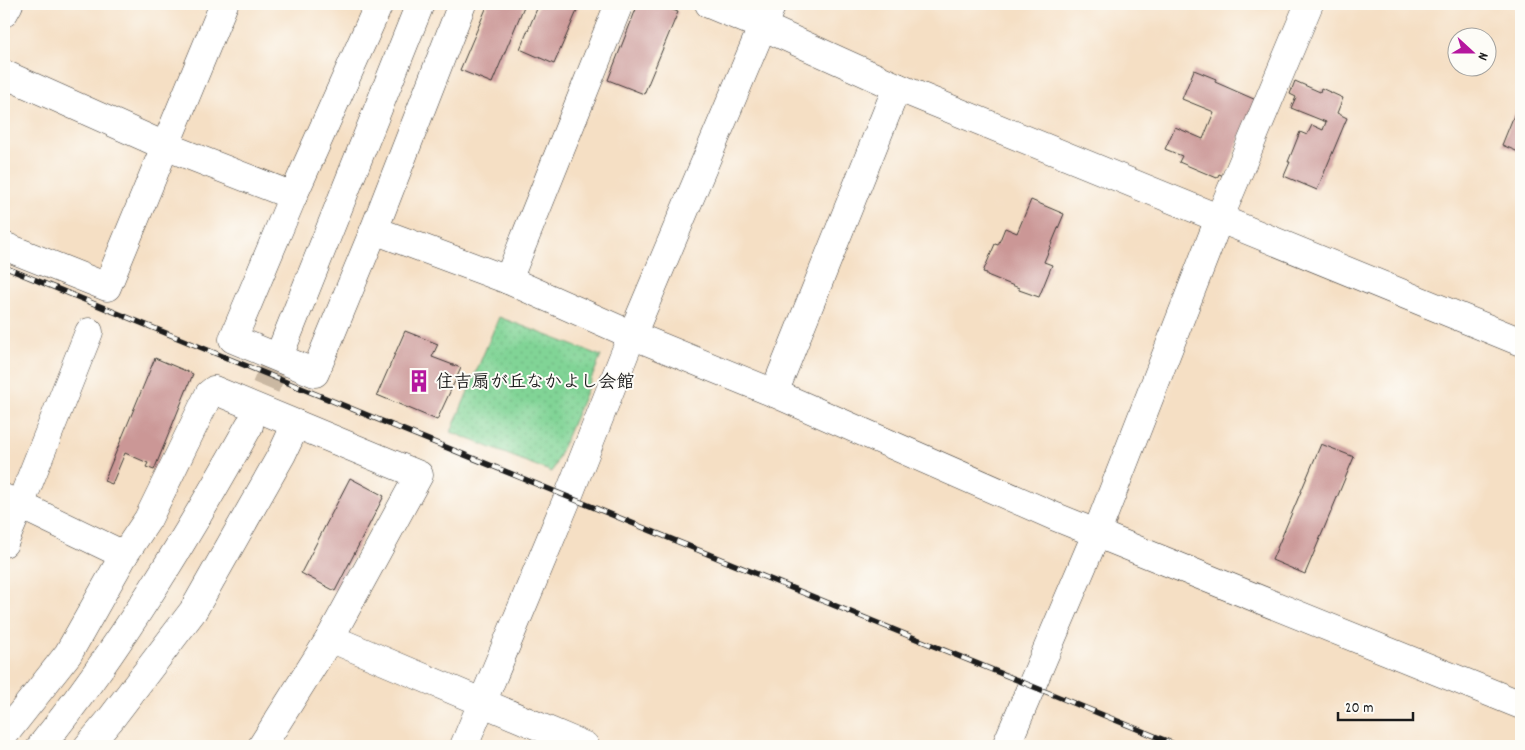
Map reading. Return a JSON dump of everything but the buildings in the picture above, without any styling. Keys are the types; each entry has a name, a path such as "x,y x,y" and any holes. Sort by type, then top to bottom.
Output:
{"street":[{"path":"4,12 9,4"},
{"path":"4,246 107,287 224,4"},
{"path":"379,4 293,196 233,338 315,373 374,230 462,4"},
{"path":"281,351 420,4"},
{"path":"508,280 619,4"},
{"path":"708,4 767,15 897,87 1521,342"},
{"path":"1006,746 1097,532 1220,219 1310,4"},
{"path":"464,746 568,498 632,335 767,15"},
{"path":"4,74 164,146 293,196"},
{"path":"774,393 897,87"},
{"path":"374,230 508,280 632,335 774,393 1056,517 1521,705"},
{"path":"4,543 12,502 89,332"},
{"path":"4,736 68,654 124,555 148,519 209,394 214,390 419,475 330,638 262,746"},
{"path":"88,746 193,611 282,454 296,424"},
{"path":"41,746 63,719 158,582 204,507 248,426"},
{"path":"12,502 124,555"},
{"path":"330,638 585,746"}],"green space":[{"path":"499,317 601,356 552,472 451,432"}],"tunnel":[{"path":"249,426 281,351"}],"railway":[{"path":"4,267 1179,746"}],"place":[{"name":"住吉扇が丘なかよし会館","path":"419,381"}]}
